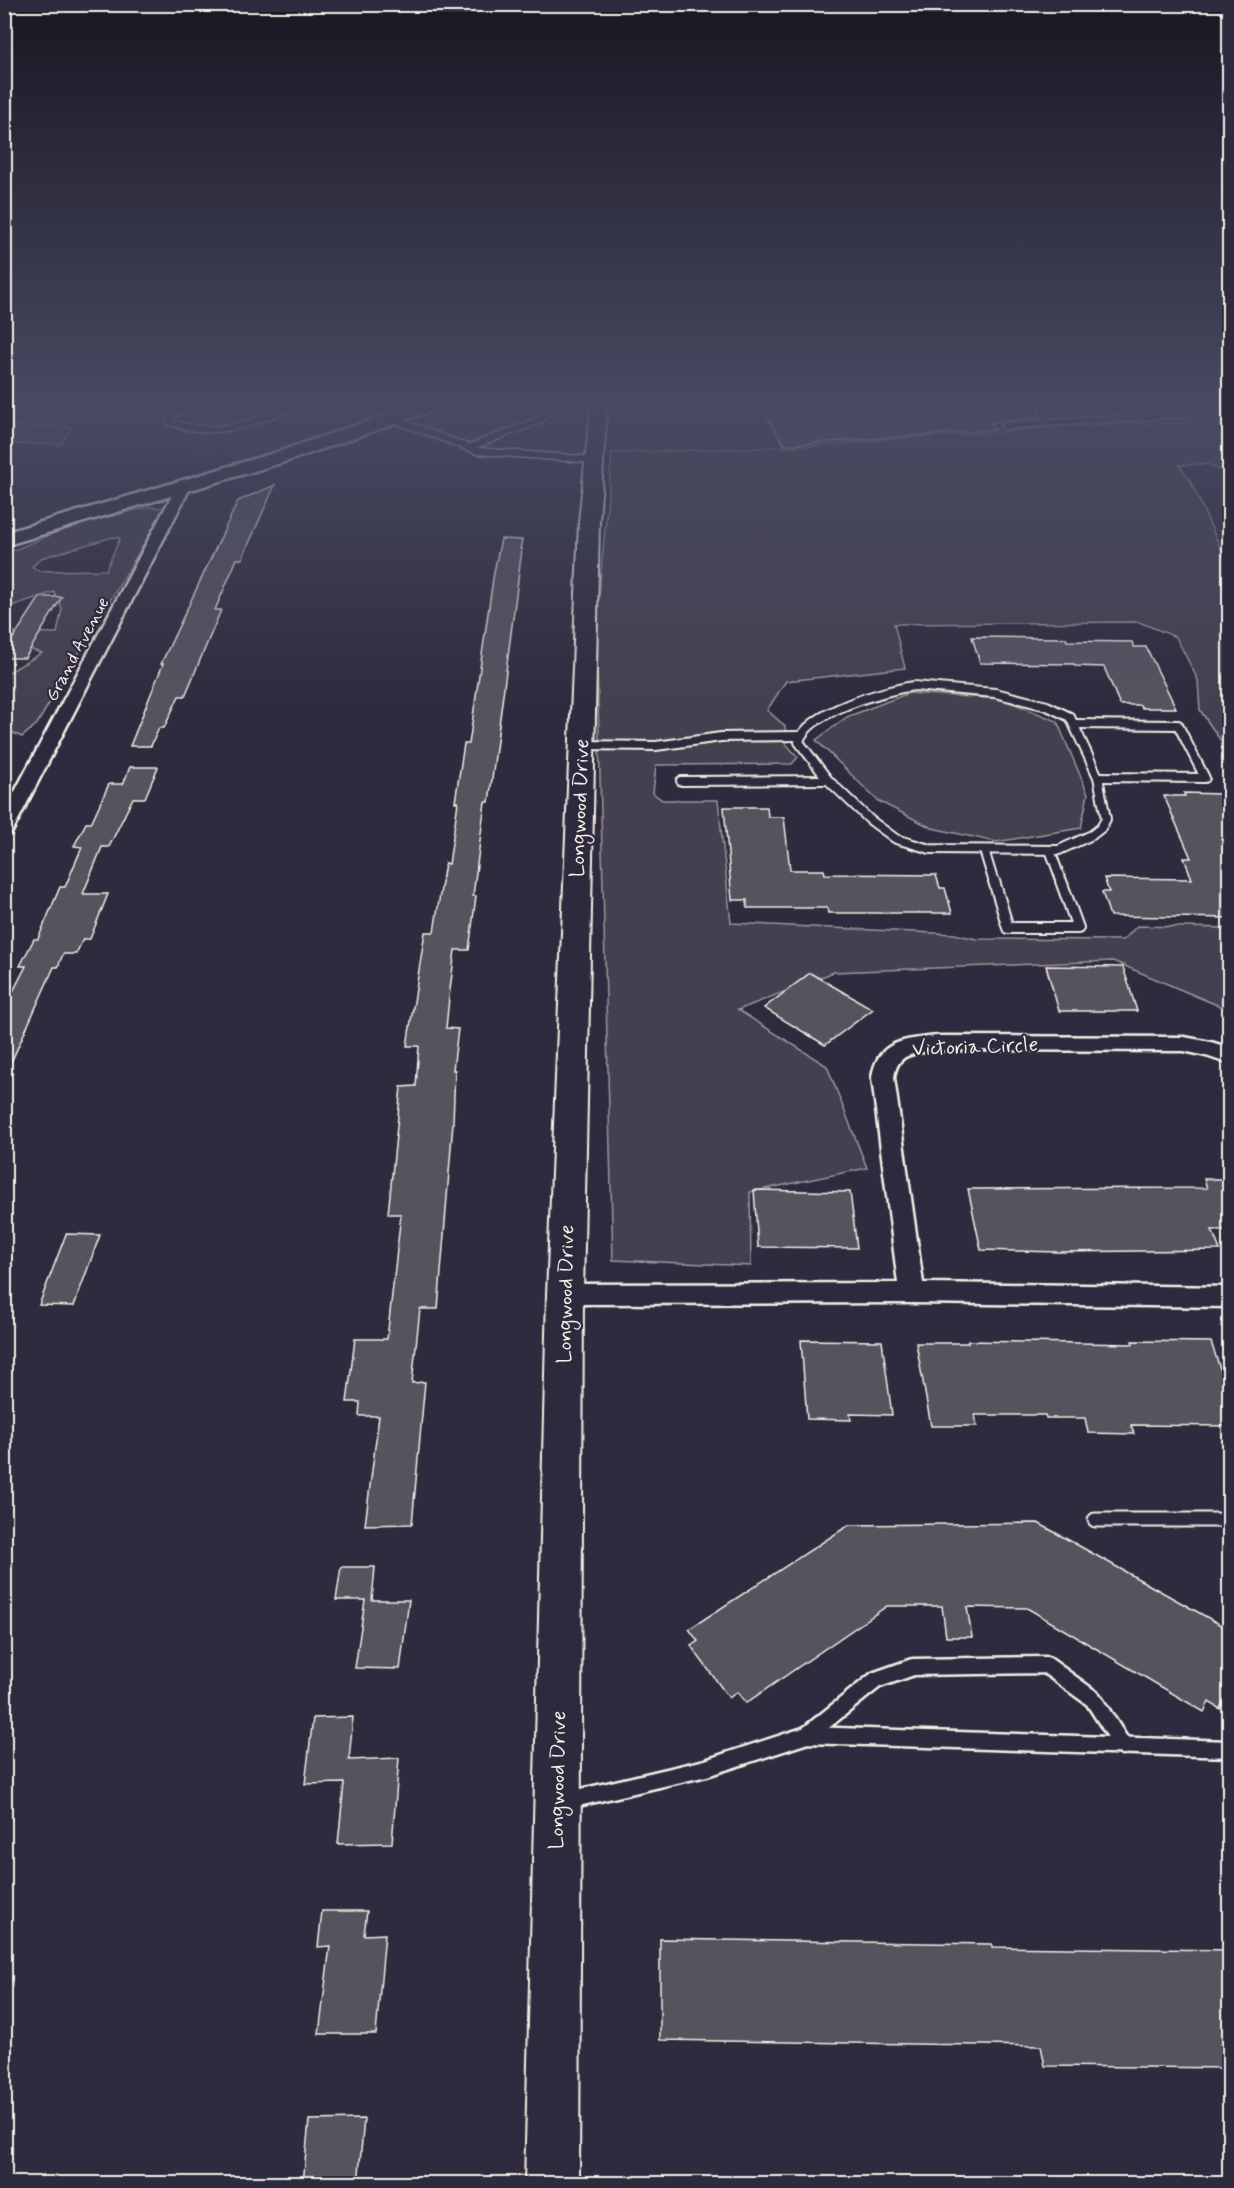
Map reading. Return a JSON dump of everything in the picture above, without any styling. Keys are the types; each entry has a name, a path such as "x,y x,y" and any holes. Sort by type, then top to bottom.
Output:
{"main road":[{"path":"4,540 114,507"},
{"name":"Longwood Drive","path":"552,2184 565,1294 581,745 591,507"}],"street":[{"name":"Grand Avenue","path":"4,830 173,507"},
{"name":"Victoria Circle","path":"912,1293 883,1078 885,1063 901,1048 936,1043 1184,1044 1211,1049 1230,1057"},
{"path":"565,1294 912,1293 1230,1297"}],"lane":[{"path":"914,686 968,689 1028,700 1061,711 1074,724 1098,777 1106,819 1101,828 1077,843 1059,850 930,849 897,839 870,820 828,780 799,742 800,736 813,723 892,690 914,686"},
{"path":"1074,724 1178,725 1205,778 1098,777"},
{"path":"581,745 656,746 721,736 800,736"},
{"path":"681,781 828,780"},
{"path":"984,850 1008,928 1078,928 1050,850"},
{"path":"1095,1520 1230,1520"},
{"path":"807,1735 876,1680 913,1667 1046,1665 1093,1699 1123,1746"},
{"path":"557,1802 706,1768 807,1735 1230,1749"}],"shaded area":[{"path":"149,507 165,508 37,724 22,737 5,729 4,675 42,653 5,642 5,632 57,633 62,609 54,592 5,608 5,554 71,526","holes":["113,537 120,538 106,570 39,571 32,567 41,558"]},
{"path":"607,507 1202,507 1229,567 1229,753 1200,710 1198,680 1176,637 1139,622 894,624 905,668 786,681 767,710 785,726 786,744 798,757 792,764 656,765 653,793 662,800 718,800 731,923 954,934 976,939 1123,940 1137,926 1229,928 1229,1010 1113,961 834,972 738,1010 827,1066 867,1168 750,1192 751,1266 613,1260 596,627"},
{"path":"909,693 1002,699 1057,721 1088,794 1081,828 996,842 932,828 878,801 816,740 847,717"}],"building":[{"path":"235,507 265,507 242,559 237,559 215,610 221,610 185,696 179,696 164,728 159,728 151,746 130,746 163,664 161,664"},
{"path":"501,539 522,540 520,549 522,549 489,802 485,802 473,896 476,896 469,950 455,950 449,998 446,1028 458,1029 453,1070 455,1070 453,1123 438,1309 420,1309 412,1383 425,1382 412,1524 365,1525 379,1416 359,1416 360,1402 347,1402 355,1339 387,1339 401,1214 388,1214 401,1087 416,1086 419,1046 407,1046 425,932 434,932 445,863 449,864 464,744 469,744 494,572"},
{"path":"40,597 62,597 25,658 4,658 4,652"},
{"path":"972,637 1066,638 1067,641 1132,642 1134,647 1146,647 1176,708 1142,708 1140,705 1120,705 1104,667 1075,666 1074,664 980,663"},
{"path":"130,767 158,767 145,798 133,798 109,847 102,847 83,894 108,894 90,939 83,939 76,954 63,954 58,967 54,967 4,1078 4,1009 26,966 20,966 34,939 38,939 60,887 65,887 82,847 74,846 86,823 91,823 109,784 123,784"},
{"path":"1184,793 1222,794 1230,810 1230,918 1110,916 1102,892 1109,892 1104,878 1192,879 1184,858 1191,858 1164,796 1185,796"},
{"path":"724,807 767,807 768,817 784,817 790,870 824,870 825,874 936,875 940,888 945,888 952,913 828,913 827,908 747,908 747,900 732,900"},
{"path":"1046,966 1123,967 1137,1011 1059,1011"},
{"path":"810,973 873,1009 825,1045 764,1008"},
{"path":"1204,1179 1230,1179 1230,1230 1212,1230 1220,1250 1058,1252 981,1250 968,1189 1207,1188"},
{"path":"754,1190 850,1192 857,1248 758,1247"},
{"path":"66,1234 100,1235 74,1306 39,1305"},
{"path":"801,1340 882,1341 892,1415 850,1414 851,1420 807,1419"},
{"path":"968,1341 1133,1344 1132,1341 1211,1342 1230,1398 1230,1426 1131,1425 1134,1434 1088,1433 1085,1418 1046,1418 1045,1415 975,1415 977,1426 931,1426 916,1343 968,1343"},
{"path":"1038,1523 1230,1630 1230,1686 1220,1709 1209,1702 1204,1712 1027,1608 967,1607 972,1637 946,1637 942,1606 887,1606 746,1703 737,1692 729,1698 691,1646 698,1641 689,1629 849,1525"},
{"path":"341,1567 375,1567 372,1600 409,1600 400,1669 355,1668 365,1600 336,1600"},
{"path":"353,1717 349,1760 399,1758 392,1843 338,1844 344,1783 305,1784 313,1718"},
{"path":"322,1911 367,1911 364,1935 385,1934 376,2034 319,2034 330,1946 318,1947"},
{"path":"660,1939 1230,1950 1230,2068 1045,2066 1041,2046 660,2040"},
{"path":"364,2119 358,2184 303,2184 309,2120"}]}
